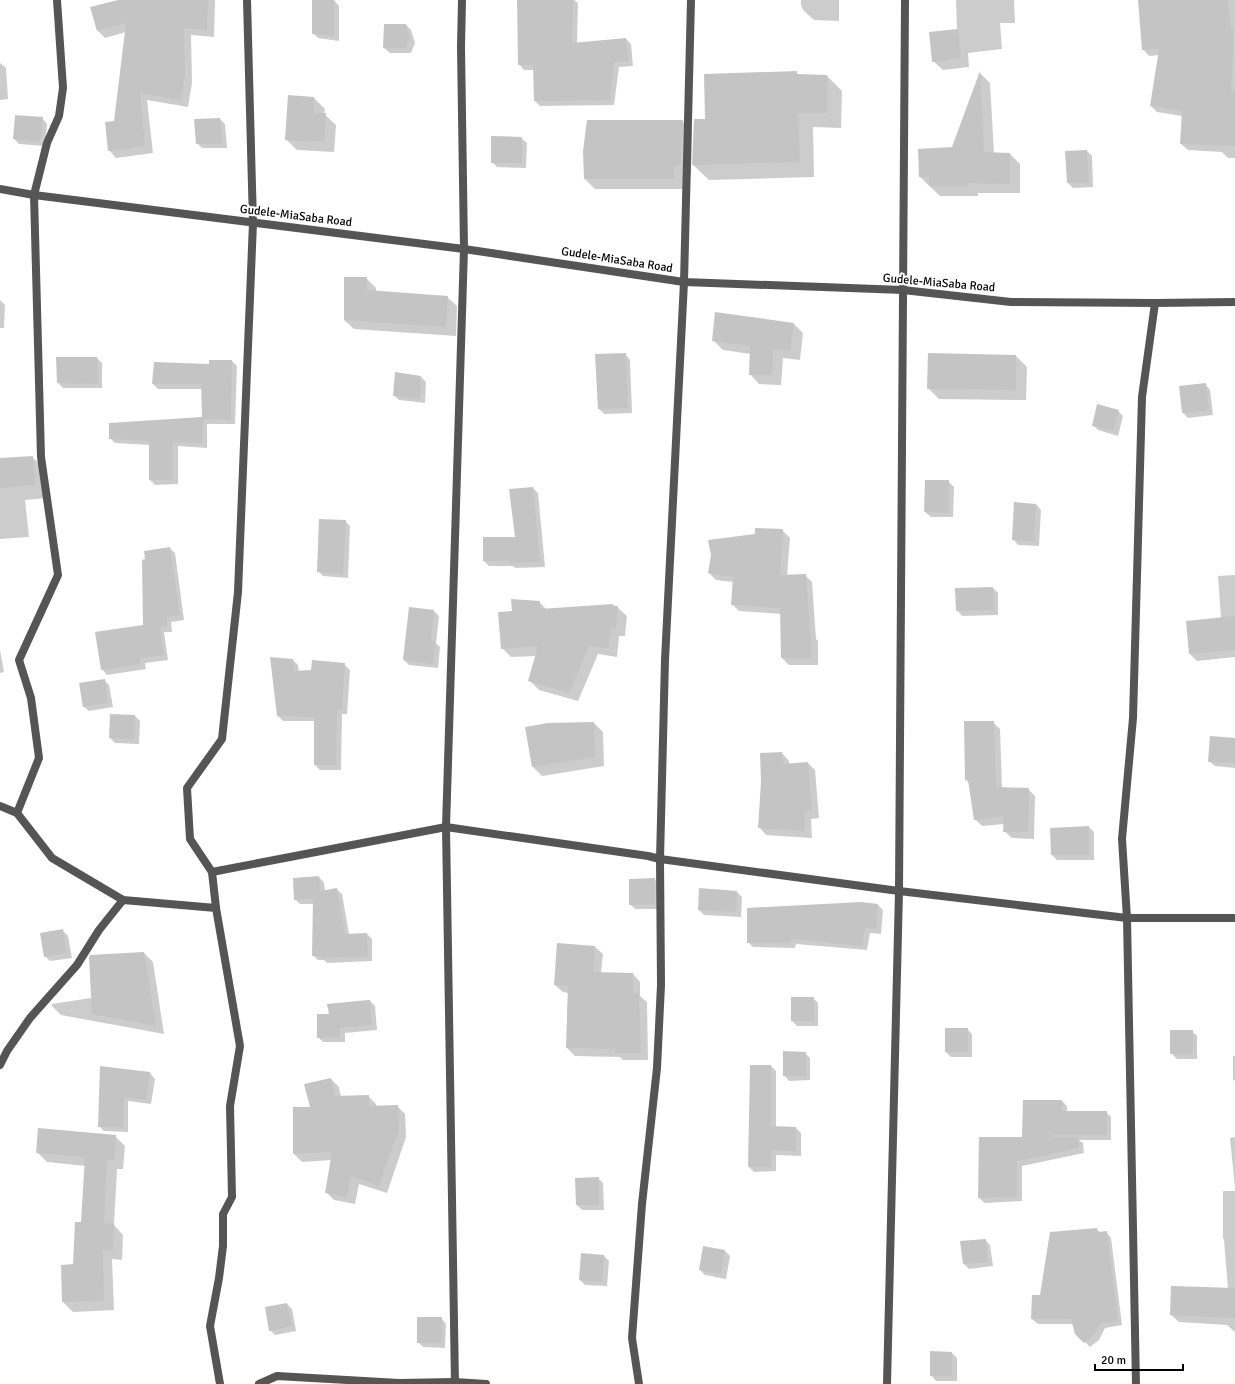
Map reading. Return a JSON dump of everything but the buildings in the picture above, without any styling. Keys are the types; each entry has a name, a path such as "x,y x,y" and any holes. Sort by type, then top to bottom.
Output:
{"street":[{"path":"17,813 39,758 31,698 19,660 58,575 42,457 34,195 47,143 59,116 62,88 57,0"},
{"path":"220,1384 210,1326 219,1278 222,1252 223,1214 232,1197 230,1106 240,1046 216,908 212,872 190,839 187,788 222,739 238,592 253,223 247,0"},
{"path":"455,1383 446,827 464,249 461,47 462,0"},
{"path":"639,1384 632,1338 642,1204 657,1068 661,985 660,859 665,660 684,282 691,0"},
{"path":"887,1384 899,891 905,0"},
{"name":"Gudele-MiaSaba Road","path":"0,188 34,195 464,249 684,282 903,290 1011,302 1235,302"},
{"path":"1136,1384 1127,918 1122,839 1133,718 1142,397 1154,303"},
{"path":"0,806 17,813 52,858 123,900 216,908"},
{"path":"212,872 446,827 660,859 899,891 1127,918 1235,918"},
{"path":"0,1065 7,1051 30,1018 77,965 99,930 123,900"},
{"path":"259,1384 277,1376 398,1383 486,1384"}]}
